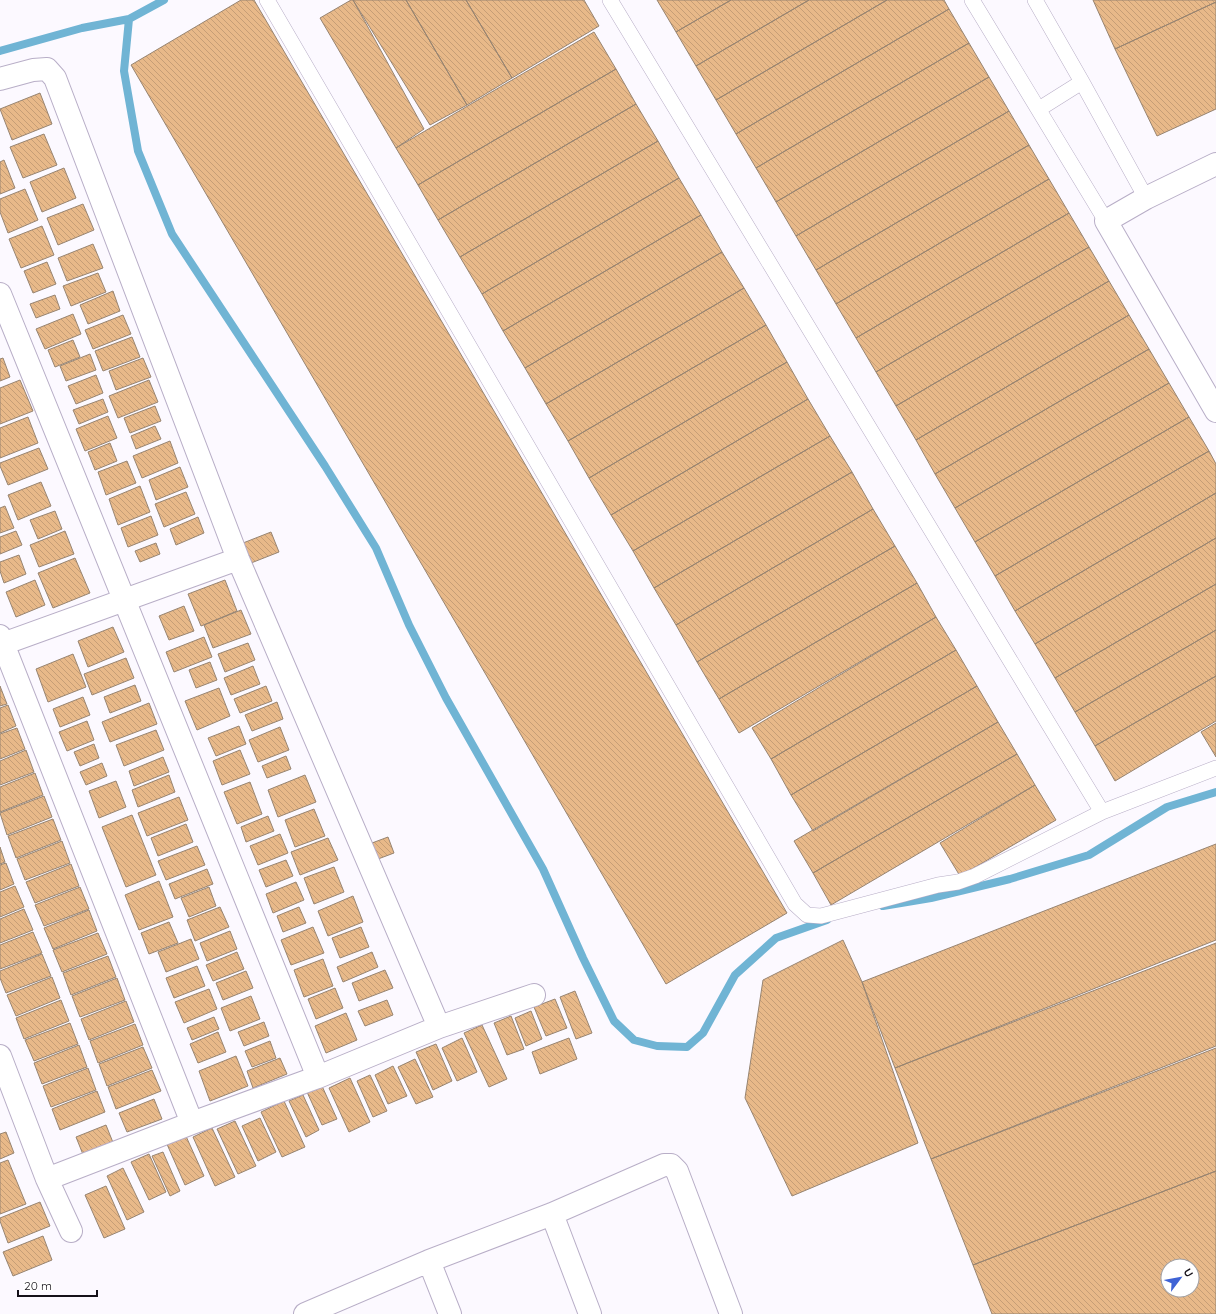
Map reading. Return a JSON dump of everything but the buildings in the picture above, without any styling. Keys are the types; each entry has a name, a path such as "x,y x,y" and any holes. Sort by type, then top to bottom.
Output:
{"street":[{"path":"0,79 33,70 47,69 55,78 238,559 439,1026"},
{"path":"1216,164 1146,198 1106,221 1216,411"},
{"path":"0,294 318,1077"},
{"path":"192,1123 1,642 238,559"},
{"path":"47,1179 192,1123 318,1077 439,1026 534,996"},
{"path":"0,1056 47,1179 71,1231"},
{"path":"305,1314 429,1261 552,1214 664,1165 671,1165 677,1170 731,1314"},
{"path":"552,1214 590,1314"},
{"path":"429,1261 450,1314"}],"lane":[{"path":"267,0 795,904 807,915 821,916 938,885 958,882 975,876 1102,812 1216,768"},
{"path":"610,0 1102,812"},
{"path":"972,0 1106,221"},
{"path":"1035,0 1146,198"},
{"path":"1039,109 1082,82"}],"waterway":[{"path":"0,51 82,28 129,19 164,0"},
{"path":"129,19 124,71 138,151 172,234 325,466 376,548 409,625 446,698 543,869 583,958 614,1021 634,1040 657,1046 687,1047 703,1033 735,975 776,938 827,920"},
{"path":"883,906 931,898 1010,879 1089,855 1167,807 1216,792"}]}
